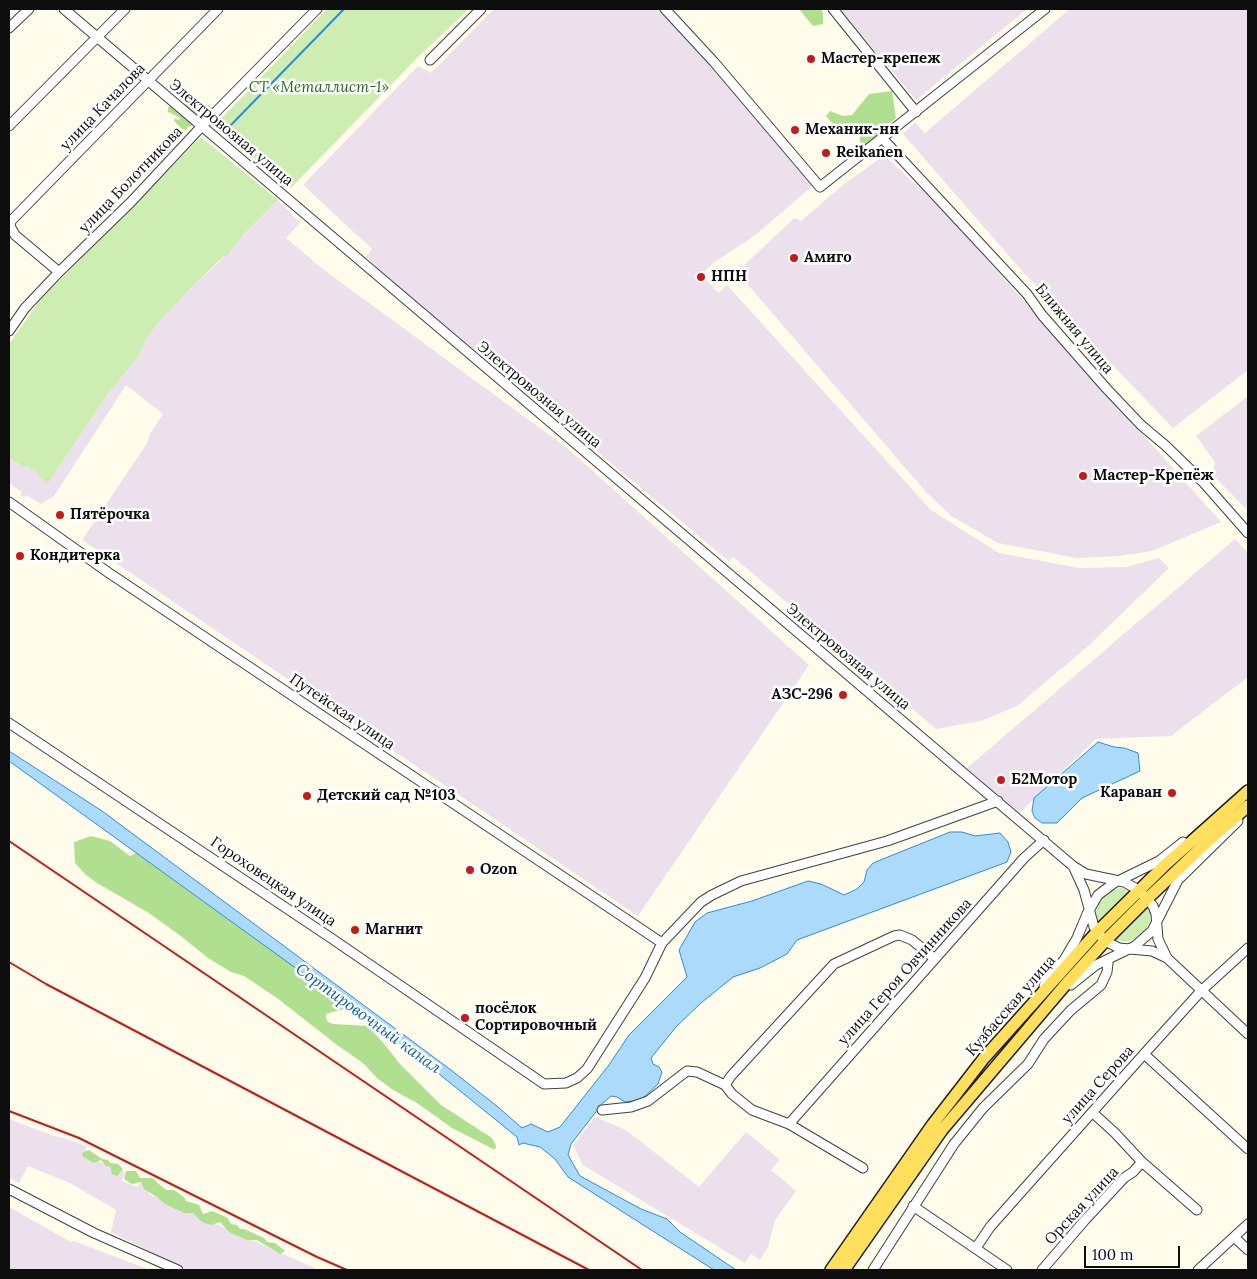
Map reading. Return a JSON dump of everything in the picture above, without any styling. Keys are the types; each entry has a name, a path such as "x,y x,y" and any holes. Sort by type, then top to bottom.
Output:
{"main road":[{"name":"Кузбасская улица","path":"831,1270 933,1124 984,1058 1097,932 1139,890 1248,789"},
{"name":"Кузбасская улица","path":"844,1270 942,1130 1048,1005 1105,941 1148,898 1248,806"}],"street":[{"path":"9,28 28,9"},
{"name":"Электровозная улица","path":"64,9 875,700 998,801 1073,866"},
{"path":"9,126 125,9"},
{"name":"улица Качалова","path":"10,226 14,217 218,9"},
{"name":"улица Болотникова","path":"10,326 59,272 131,202 202,126 317,9"},
{"path":"430,60 482,9"},
{"path":"665,9 714,62 820,186 1045,9"},
{"path":"833,9 916,112"},
{"name":"Ближняя улица","path":"882,138 1027,294 1042,315 1106,388 1141,425 1204,483 1248,533"},
{"path":"10,226 15,235 59,272"},
{"name":"Путейская улица","path":"9,502 109,573 662,943"},
{"name":"Гороховецкая улица","path":"9,723 331,938 544,1084 566,1084 577,1078 587,1069 645,978 662,943"},
{"path":"1039,996 1050,975 1064,960 1077,938 1089,909 1098,895 1118,881 1159,861 1236,796 1248,789"},
{"path":"662,943 702,902 725,888 757,876 887,840 998,801"},
{"path":"1048,1005 1078,979 1107,960 1129,949 1145,937 1152,930 1181,876 1248,811"},
{"name":"улица Героя Овчинникова","path":"789,1124 1024,858 1044,840"},
{"path":"1073,866 1086,874 1130,884 1148,898 1156,914 1158,939 1167,958"},
{"path":"1073,866 1079,876 1097,932 1105,941 1119,948 1152,951 1167,958 1248,1034"},
{"path":"725,1085 731,1076 834,964 900,935 912,940 934,959"},
{"name":"улица Серова","path":"976,1248 990,1227 1201,991 1248,948"},
{"path":"873,1270 913,1206 973,1118 1028,1064 1044,1039 1070,1010 1101,984 1107,972 1107,960"},
{"path":"1144,1054 1248,1149"},
{"path":"602,1110 631,1107 648,1101 687,1071 697,1072 725,1085 732,1094 752,1110 789,1124 863,1168"},
{"path":"1092,1112 1142,1162 1197,1210"},
{"name":"Орская улица","path":"1042,1270 1085,1220 1124,1178 1142,1162"},
{"path":"9,1189 94,1233 178,1270"},
{"path":"913,1206 1007,1270"},
{"path":"1198,1270 1248,1224"},
{"path":"1234,1237 1248,1250"}],"shaded area":[{"path":"494,9 660,9 733,87 814,185 754,236 712,264 701,275 719,293 727,285 931,510 999,553 1079,568 1126,567 1159,558 1169,568 1085,649 1017,706 981,721 936,729 733,557 729,561 402,290 366,257 372,249 303,185 418,66 431,73"},
{"path":"840,9 1027,9 916,100"},
{"path":"1070,9 1248,9 1248,370 1173,428 1023,272 903,134 915,122 925,133"},
{"path":"884,155 940,207 1221,522 1152,551 1119,556 1077,558 998,543 951,516 926,492 737,272 794,218 801,221 842,186"},
{"path":"278,200 300,223 286,238 324,270 567,448 809,665 638,916 82,540 146,445 151,432 163,414 126,385 54,496 41,504 26,495 24,497 20,495 22,492 9,483 9,458 25,468 27,466 41,475 39,477 56,471 108,394 138,357 147,338 160,321"},
{"path":"1248,396 1248,511 1213,475 1215,462 1196,436"},
{"path":"1235,539 1248,553 1248,677 1171,736 1096,739 1019,813 967,768"},
{"path":"595,1117 626,1130 699,1187 746,1132 780,1160 771,1170 796,1191 775,1220 768,1247 760,1260 751,1254 745,1263 583,1165 573,1145"},
{"path":"9,1119 86,1146 85,1156 125,1172 122,1181 137,1187 140,1183 150,1188 149,1194 319,1270 187,1270 111,1232 116,1210 70,1183 28,1166 19,1183 9,1178"},
{"path":"9,1207 71,1242 74,1241 150,1270 9,1270"}],"green space":[{"name":"СТ «Металлист-1»","path":"327,9 469,9 418,57 290,189 215,125"},
{"path":"799,9 820,9 823,12 823,24 813,26"},
{"path":"892,91 896,118 864,147 860,143 860,128 851,123 843,136 826,116 830,111 843,116 852,115 869,94"},
{"path":"187,102 193,103 195,107 203,111 210,104 210,108 212,107 215,110 210,114 208,111 201,118 193,114 197,125 188,127 186,130 182,129 174,121 175,118 180,119 179,117 168,112 168,108 171,103 177,107 185,105"},
{"path":"201,137 278,200 244,234 226,257 224,256 192,287 160,321 147,338 138,357 108,394 48,483 27,466 25,468 9,458 9,344 40,300"},
{"path":"91,836 110,841 130,856 136,853 350,1007 326,1014 328,1022 368,1026 399,1063 441,1105 492,1138 496,1146 495,1150 452,1128 417,1103 393,1090 377,1078 363,1063 277,998 244,976 231,972 208,958 149,913 86,875 75,863 74,842"},
{"path":"1120,888 1130,890 1097,922 1096,912 1100,900 1109,891"},
{"path":"1147,905 1151,915 1145,932 1137,938 1126,942 1114,940"},
{"path":"89,1150 110,1163 118,1164 123,1169 117,1176 112,1174 110,1166 106,1166 101,1160 94,1163 82,1156 83,1152"},
{"path":"126,1171 136,1171 140,1178 152,1178 166,1190 174,1190 184,1197 186,1201 199,1205 203,1214 212,1211 228,1218 231,1224 264,1238 267,1242 275,1243 285,1251 280,1254 257,1240 247,1240 229,1232 220,1222 211,1225 202,1222 193,1213 184,1213 165,1204 144,1189 141,1182 132,1184 124,1179"}],"water":[{"path":"1098,742 1138,753 1140,771 1082,798 1057,823 1042,823 1035,818 1032,811 1034,798"},
{"name":"Сортировочный канал","path":"9,751 102,811 451,1070 522,1128 531,1124 548,1132 560,1127 609,1065 629,1035 687,977 679,950 695,922 707,913 752,901 808,881 821,884 844,895 857,889 864,882 867,870 873,863 950,832 962,832 975,836 1000,833 1008,842 1011,852 1007,862 797,940 787,954 760,968 733,977 701,1003 676,1027 651,1058 653,1064 659,1067 662,1072 658,1084 641,1100 625,1102 611,1096 602,1104 571,1144 568,1155 580,1176 641,1209 667,1219 680,1232 736,1270 714,1270 568,1177 555,1159 540,1147 523,1143 519,1145 517,1137 412,1052 9,761"}],"waterway":[{"path":"229,127 344,9"}],"railway":[{"path":"9,841 642,1270"},
{"path":"9,962 46,984 589,1270"},
{"path":"9,1111 79,1138 317,1257 347,1270"}],"place":[{"name":"Мастер-крепеж","path":"811,59"},
{"name":"Механик-нн","path":"795,130"},
{"name":"Reikanen","path":"826,153"},
{"name":"Амиго","path":"794,258"},
{"name":"НПН","path":"701,277"},
{"name":"Мастер-Крепёж","path":"1083,476"},
{"name":"Пятёрочка","path":"60,515"},
{"name":"Кондитерка","path":"20,556"},
{"name":"АЗС-296","path":"843,695"},
{"name":"Б2Мотор","path":"1001,780"},
{"name":"Караван","path":"1172,793"},
{"name":"Детский сад №103","path":"307,796"},
{"name":"Ozon","path":"470,870"},
{"name":"Магнит","path":"355,930"},
{"name":"посёлок Сортировочный","path":"465,1018"}]}
